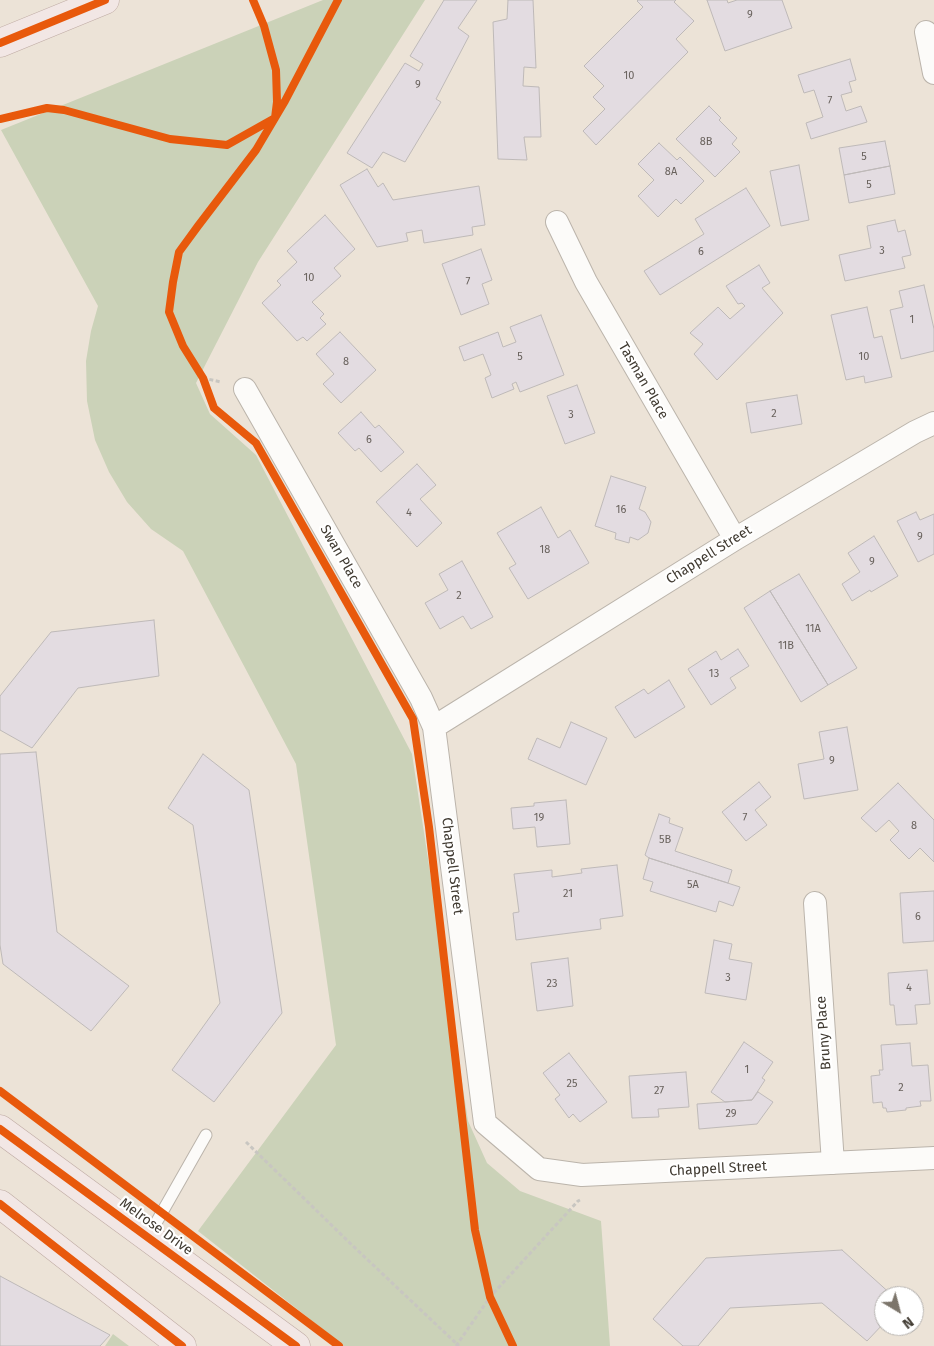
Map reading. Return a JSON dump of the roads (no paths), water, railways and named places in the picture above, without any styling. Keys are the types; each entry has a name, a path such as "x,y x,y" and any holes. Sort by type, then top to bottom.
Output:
{"main road":[{"path":"0,43 105,0"},
{"name":"Melrose Drive","path":"0,1129 296,1346"},
{"path":"0,1204 182,1346"}],"street":[{"path":"926,32 934,73"},
{"name":"Tasman Place","path":"557,222 586,282 735,539"},
{"name":"Swan Place","path":"245,390 421,698 434,727"},
{"name":"Chappell Street","path":"934,423 915,432 735,539 434,727 485,1123 539,1169 582,1175 934,1158"},
{"name":"Bruny Place","path":"815,903 833,1163"}],"lane":[{"path":"148,1237 206,1135"}]}
